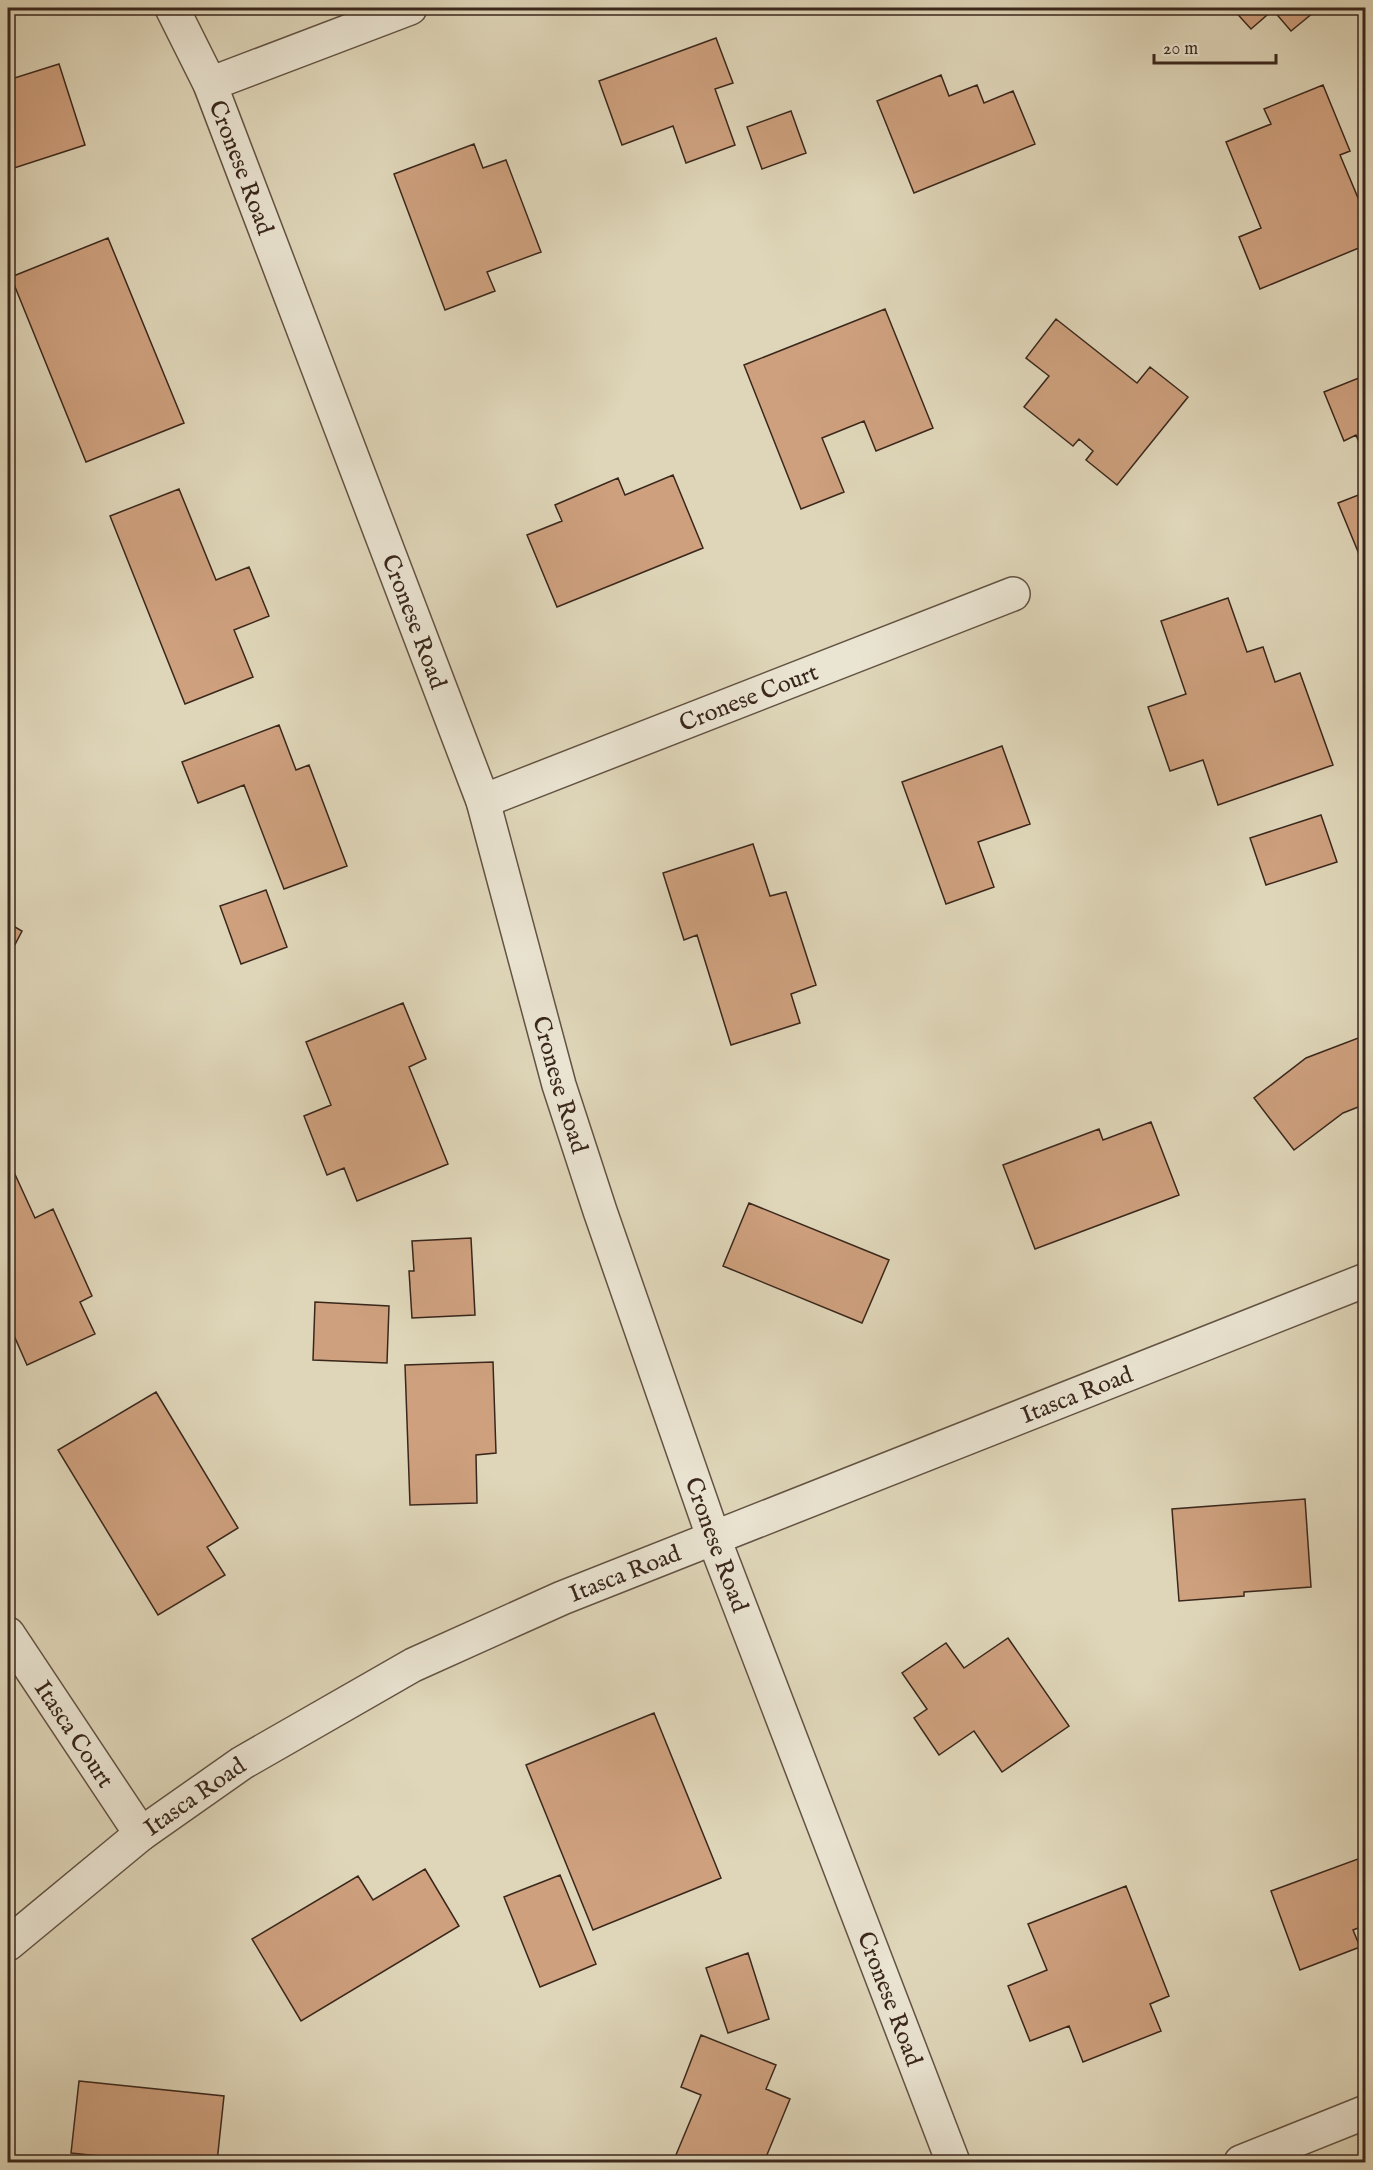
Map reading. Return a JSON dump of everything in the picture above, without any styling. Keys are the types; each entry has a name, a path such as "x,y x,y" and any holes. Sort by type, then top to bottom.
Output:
{"street":[{"name":"Cronese Road","path":"172,8 210,84 483,801 559,1085 714,1539 952,2163"},
{"path":"210,84 410,8"},
{"name":"Cronese Court","path":"483,801 1013,594"},
{"name":"Itasca Road","path":"8,1944 141,1834 242,1763 413,1665 562,1598 1365,1280"},
{"name":"Itasca Court","path":"8,1634 141,1834"},
{"path":"1241,2163 1365,2112"}],"building":[{"path":"1232,8 1319,8 1291,31 1273,10 1251,29"},
{"path":"716,38 733,83 715,89 735,145 686,163 673,126 622,145 599,81"},
{"path":"59,64 85,145 8,170 8,80"},
{"path":"941,75 949,96 977,85 984,103 1013,91 1035,144 914,193 877,101"},
{"path":"1323,85 1350,151 1340,155 1366,217 1366,245 1260,289 1239,237 1261,228 1226,142 1271,124 1264,109"},
{"path":"791,111 806,153 762,169 747,127"},
{"path":"474,144 483,168 506,160 541,252 487,272 495,291 445,310 394,174"},
{"path":"108,238 184,423 86,462 11,277"},
{"path":"885,309 933,428 876,451 864,421 822,438 844,492 801,509 744,365"},
{"path":"1056,319 1137,383 1150,367 1188,397 1117,485 1086,460 1093,451 1079,439 1073,446 1024,407 1049,376 1026,358"},
{"path":"1366,375 1366,459 1356,435 1344,441 1324,392"},
{"path":"673,475 703,548 557,607 527,535 562,521 555,505 618,478 625,495"},
{"path":"179,489 216,580 249,567 269,616 234,630 253,677 185,704 110,516"},
{"path":"1366,492 1366,558 1361,559 1338,503"},
{"path":"1228,598 1247,652 1263,647 1275,682 1300,673 1333,765 1218,805 1203,760 1170,771 1148,707 1186,694 1161,621"},
{"path":"279,725 296,770 309,765 347,866 284,889 244,785 198,803 182,762"},
{"path":"1002,746 1030,824 978,842 994,887 946,904 902,782"},
{"path":"1321,815 1337,862 1266,885 1250,838"},
{"path":"753,844 770,896 786,892 816,985 791,994 800,1023 731,1045 697,935 684,940 663,873"},
{"path":"266,890 287,947 241,964 220,906"},
{"path":"8,923 22,931 8,958"},
{"path":"403,1003 426,1059 409,1067 448,1164 357,1201 344,1168 327,1175 304,1116 331,1105 306,1042"},
{"path":"1366,1035 1366,1104 1343,1113 1294,1150 1254,1098 1306,1058"},
{"path":"1151,1122 1179,1195 1035,1249 1003,1165 1099,1129 1103,1140"},
{"path":"13,1170 35,1218 53,1209 92,1296 80,1302 95,1334 27,1365 8,1322 8,1173"},
{"path":"749,1203 889,1260 862,1323 723,1266"},
{"path":"471,1238 475,1315 412,1318 409,1271 414,1271 412,1241"},
{"path":"315,1302 389,1306 387,1363 313,1360"},
{"path":"493,1362 496,1453 476,1455 477,1503 410,1505 405,1365"},
{"path":"156,1392 238,1528 207,1547 225,1575 158,1615 58,1450"},
{"path":"1305,1499 1311,1587 1244,1592 1244,1596 1179,1601 1172,1509"},
{"path":"1008,1638 1069,1726 1002,1772 974,1731 939,1755 914,1718 927,1709 902,1673 946,1643 964,1668"},
{"path":"654,1713 721,1878 593,1930 526,1765"},
{"path":"1366,1856 1366,1925 1353,1930 1360,1947 1300,1970 1271,1891"},
{"path":"425,1869 459,1926 301,2021 252,1939 358,1876 373,1900"},
{"path":"560,1875 596,1964 540,1987 504,1897"},
{"path":"1126,1886 1169,1996 1150,2004 1161,2031 1083,2062 1069,2026 1030,2041 1008,1986 1047,1970 1028,1924"},
{"path":"748,1953 769,2019 728,2033 706,1968"},
{"path":"701,2035 776,2065 766,2089 790,2099 764,2162 673,2162 701,2095 681,2087"},
{"path":"79,2081 224,2096 217,2162 118,2162 118,2158 71,2153"}]}
